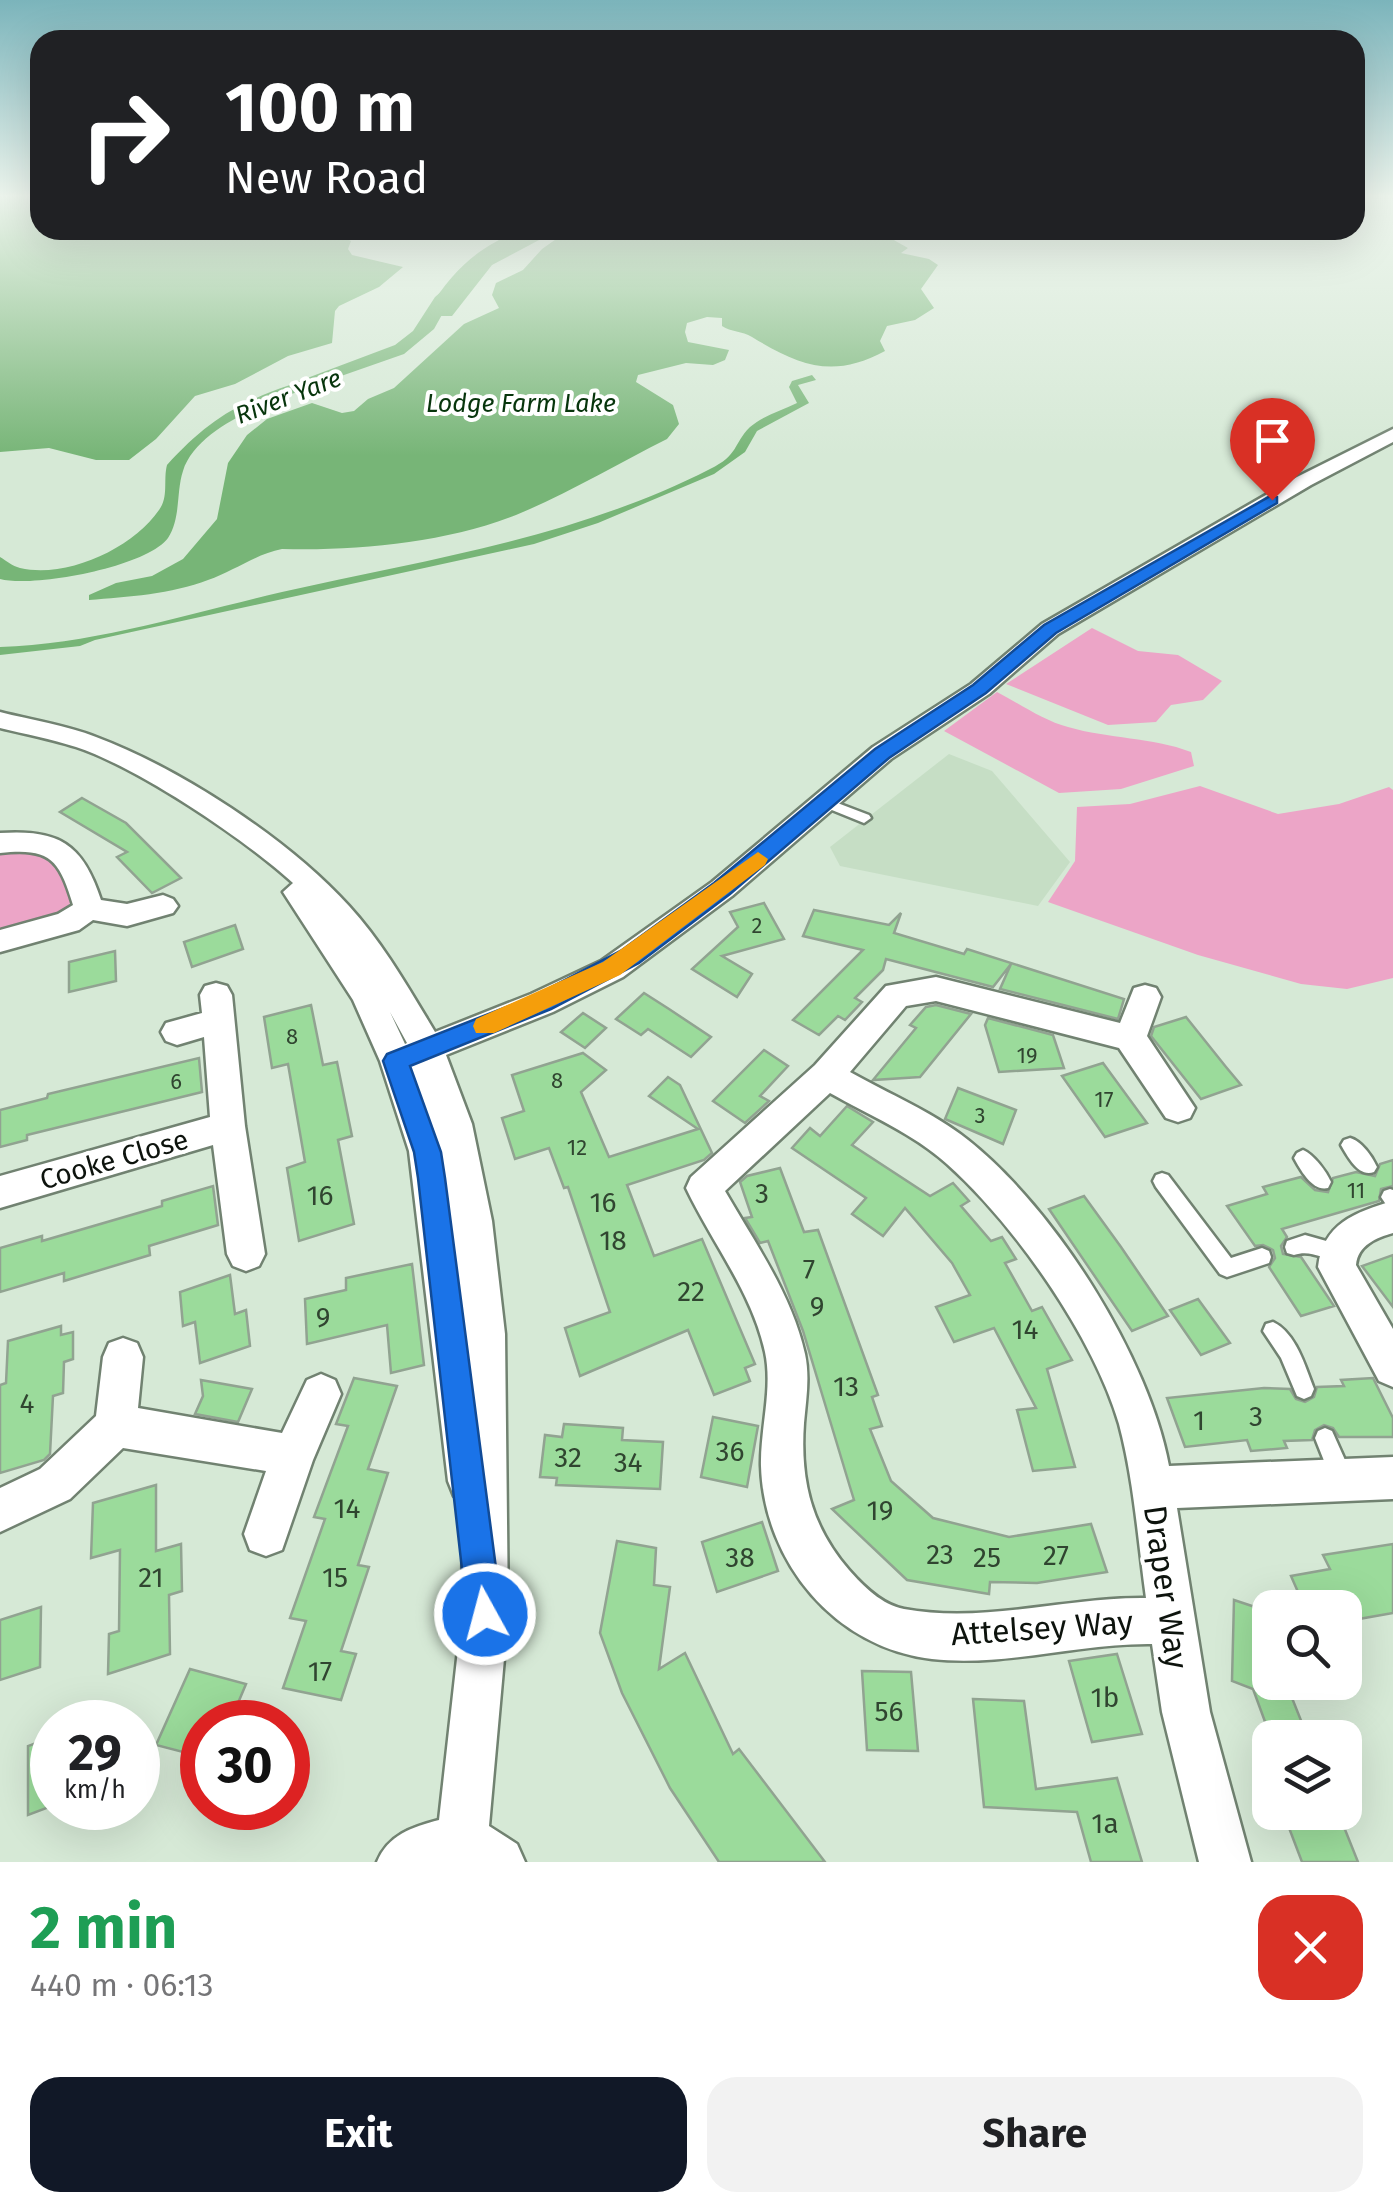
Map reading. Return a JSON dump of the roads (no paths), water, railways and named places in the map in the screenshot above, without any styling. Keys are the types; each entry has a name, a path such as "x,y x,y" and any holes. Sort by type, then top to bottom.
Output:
{"street":[{"path":"412,1055 542,1002 612,968 722,889 882,753 980,689 1050,629 1304,481 1393,435"},
{"path":"0,720 86,742 222,815 300,873 340,916 393,989 412,1055 428,1152 485,1614 480,1852 416,1850 402,1862"},
{"path":"0,843 29,839 52,845 67,855 78,872 89,909"},
{"path":"0,941 68,922 89,909 127,914 163,906"},
{"path":"1152,1488 1138,1420 1119,1374 1061,1274 1011,1208 957,1152 814,1088 897,995 936,990 1130,1038 1178,1108"},
{"path":"1130,1038 1146,997"},
{"name":"Cooke Close","path":"177,1032 217,1008 246,1254"},
{"name":"Attelsey Way","path":"814,1088 704,1188 770,1314 785,1353 788,1394 783,1428 784,1502 809,1558 850,1606 900,1632 977,1639 1120,1619 1169,1622"},
{"name":"Cooke Close","path":"0,1192 228,1126"},
{"path":"1369,1218 1337,1267 1393,1367"},
{"path":"0,1510 55,1484 116,1426 123,1357"},
{"path":"266,1534 293,1456 321,1394"},
{"path":"116,1426 196,1436 293,1456"},
{"name":"Draper Way","path":"1225,1862 1186,1712 1169,1622 1152,1488 1393,1478"}],"lane":[{"path":"827,802 864,818"},
{"path":"1350,1145 1368,1168"},
{"path":"1303,1158 1322,1182"},
{"path":"1162,1181 1227,1268 1262,1257"},
{"path":"1294,1247 1369,1218"},
{"path":"1272,1331 1288,1351 1304,1389"},
{"path":"1325,1438 1344,1482"}],"water":[{"path":"0,283 384,283 339,306 335,311 332,343 288,356 235,384 195,396 156,439 129,460 96,460 49,448 0,452"},
{"path":"451,283 468,283 453,295 434,329 404,354 304,389 294,383 395,345 413,331 435,297"},
{"name":"Lodge Farm Lake","path":"496,283 925,283 921,289 934,308 915,320 887,326 880,341 885,351 866,360 833,367 801,362 748,335 725,328 722,318 707,317 687,323 688,342 729,350 725,360 713,365 686,363 638,375 636,382 673,405 679,424 667,439 516,515 431,539 282,549 180,589 89,600 89,595 116,583 152,576 183,559 217,519 228,463 247,435 267,419 312,403 342,413 354,411 368,399 394,388 464,324 499,308 492,295"},
{"path":"812,375 816,380 798,385 809,403 757,431 745,452 714,474 598,523 534,544 80,646 0,655 0,647 71,640 142,626 500,544 607,513 719,464 750,427 797,403 789,387 792,381"},
{"path":"290,385 300,391 233,420 190,456 181,479 172,530 156,548 138,558 88,573 37,580 0,579 0,557 20,568 58,569 97,557 133,537 162,505 167,465 181,450 222,416"}],"waterway":[{"name":"River Yare","path":"442,310 461,283"}]}
